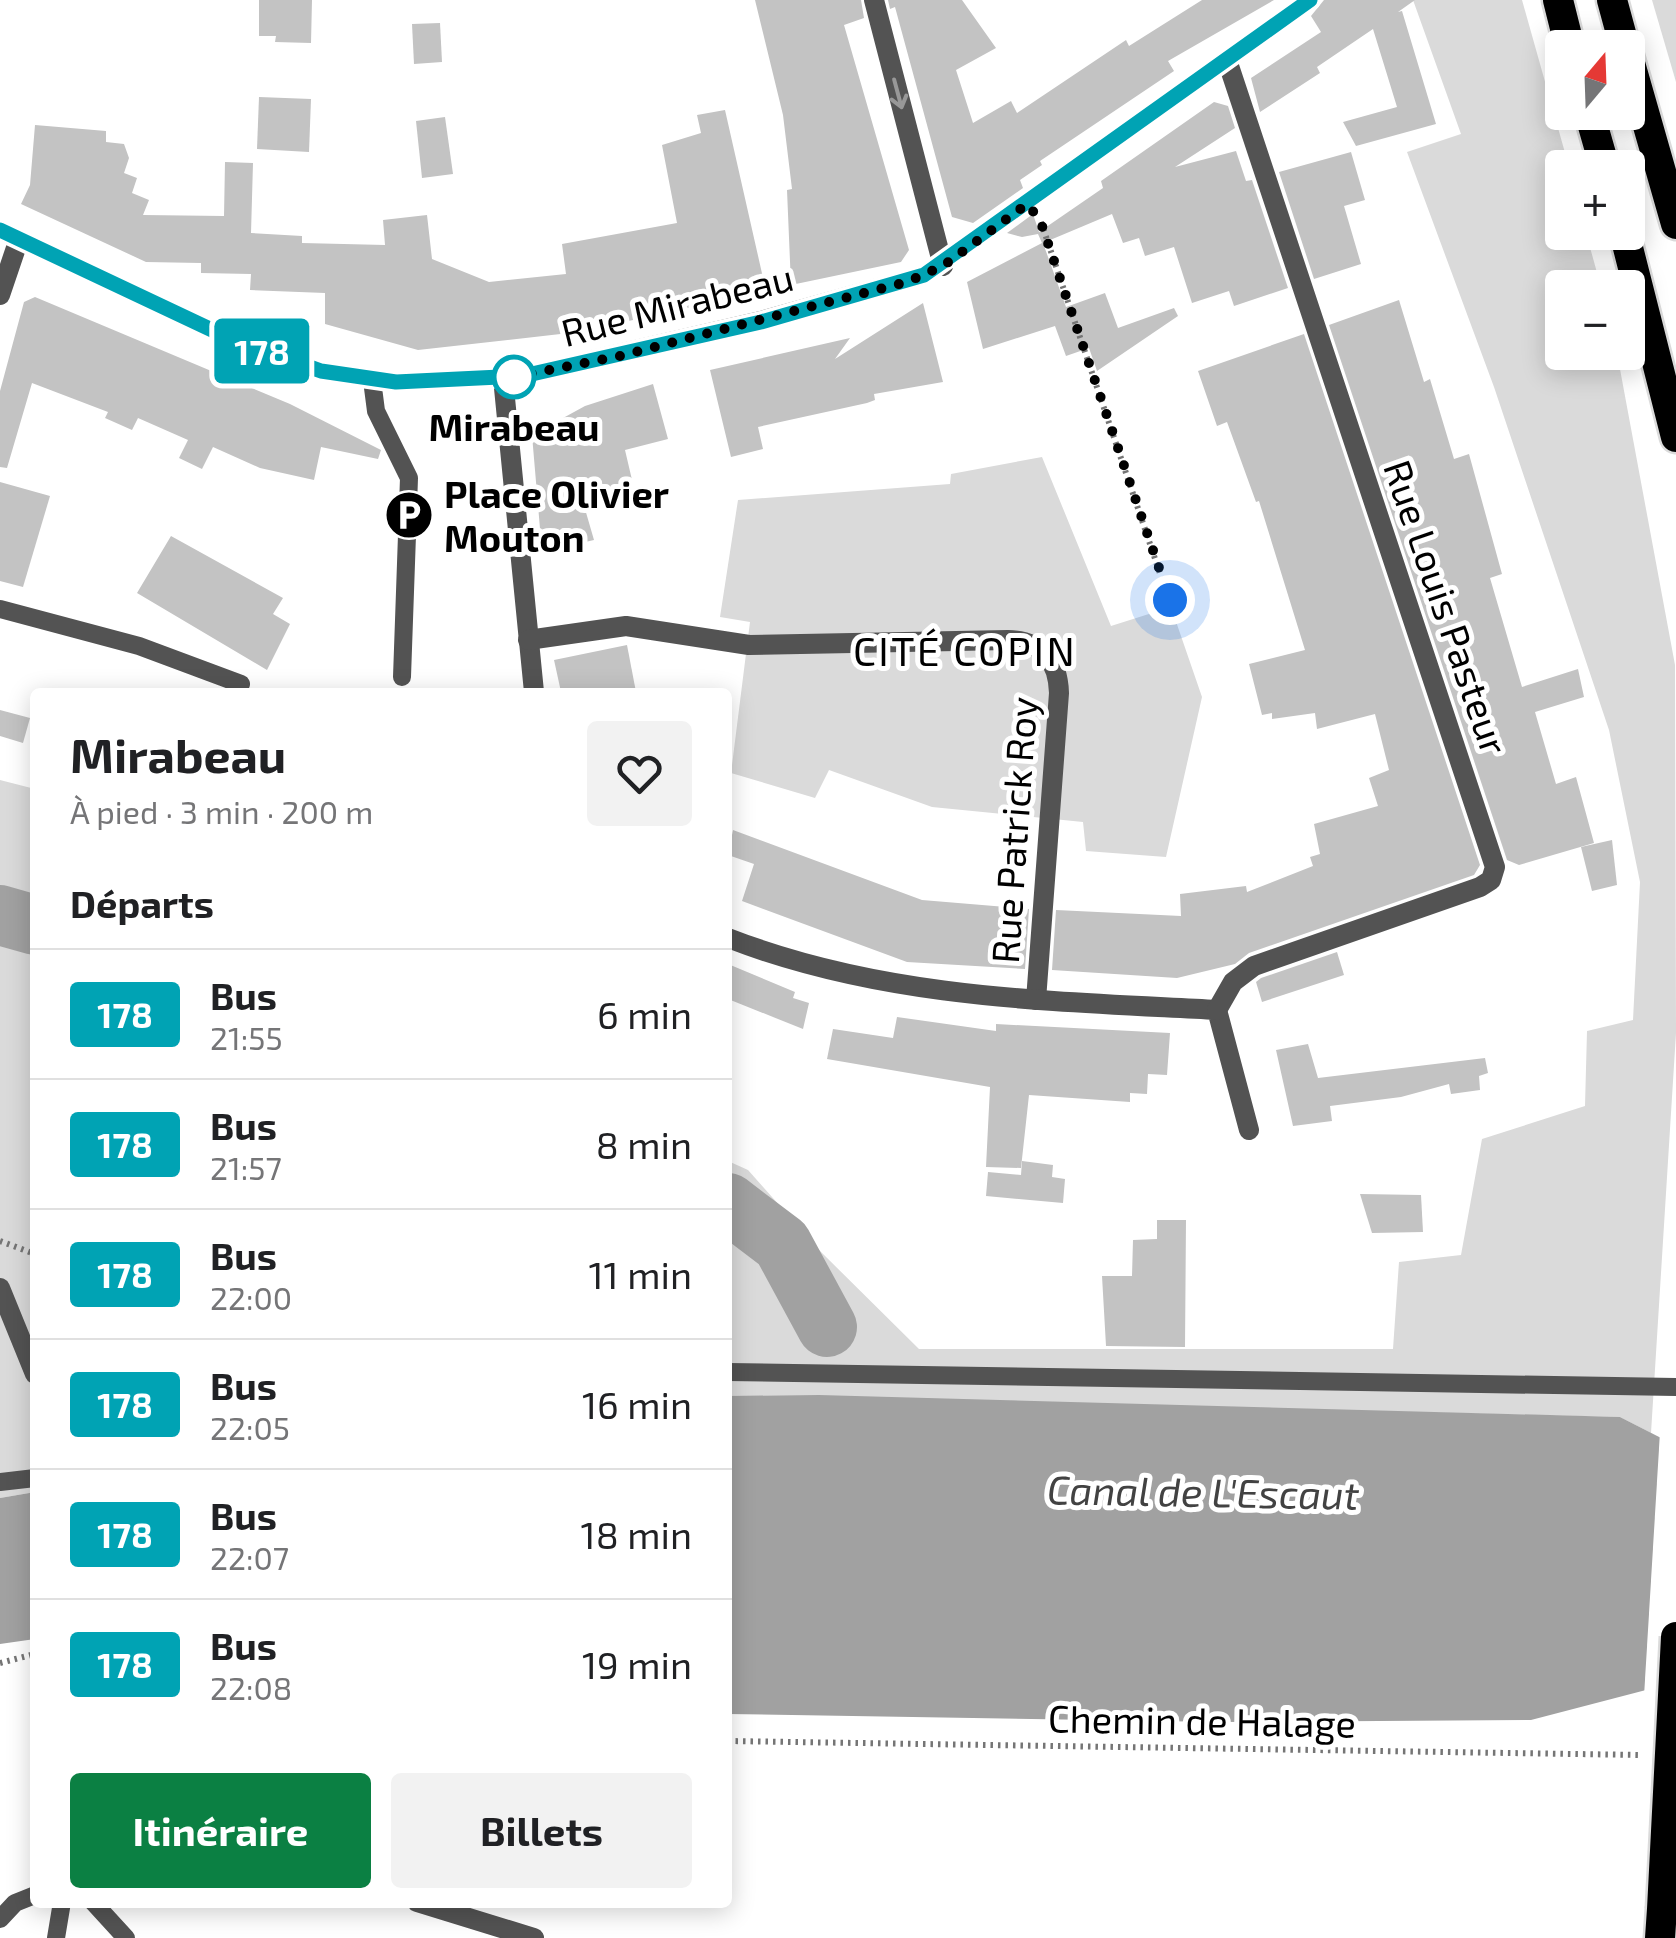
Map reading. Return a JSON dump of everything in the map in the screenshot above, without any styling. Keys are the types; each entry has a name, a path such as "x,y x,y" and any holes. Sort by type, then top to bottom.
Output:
{"highway":[{"path":"1558,0 1566,30"},
{"path":"1612,0 1620,30"},
{"path":"1645,116 1676,224"},
{"path":"1629,250 1676,437"},
{"path":"1661,1924 1676,1637"}],"street":[{"path":"874,0 943,266"},
{"name":"Rue Mirabeau","path":"10,235 250,346 321,371 372,380 452,382 591,363 907,282 943,266 1310,0"},
{"name":"Rue Louis Pasteur","path":"1216,1010 1233,982 1254,966 1480,887 1491,880 1495,867 1227,60"},
{"path":"0,295 10,235"},
{"path":"503,378 534,688"},
{"name":"Rue Patrick Roy","path":"528,640 626,626 748,645 1022,640 1046,653 1055,665 1059,693 1036,1000"},
{"path":"732,939 884,984 1036,1000 1216,1010 1249,1130"},
{"path":"0,1288 30,1362"},
{"path":"436,1908 534,1938"}],"lane":[{"path":"372,380 376,410 409,478 402,676"},
{"path":"0,609 140,646 241,684"},
{"path":"732,1372 1676,1387"},
{"path":"0,1482 30,1479"},
{"path":"0,1919 15,1903 30,1897"},
{"path":"56,1938 61,1908"},
{"path":"98,1908 126,1938"}],"path":[{"path":"1027,204 1040,220 1170,600"},
{"path":"0,1241 30,1252"},
{"path":"0,1663 30,1655"},
{"name":"Chemin de Halage","path":"732,1741 1658,1755"}],"shaded area":[{"path":"1413,0 1522,0 1545,82 1545,130 1559,130 1564,150 1545,150 1545,250 1591,250 1596,270 1545,270 1545,370 1620,370 1675,665 1676,1033 1651,1433 1620,1417 732,1396 732,1163 748,1170 820,1251 919,1349 1393,1349 1399,1262 1461,1255 1482,1139 1585,1106 1587,1031 1633,1020 1640,882 1609,730 1494,387 1407,152 1461,134"},
{"path":"1652,0 1676,0 1676,82"},
{"path":"1042,457 1111,626 1171,607 1202,697 1166,857 1086,851 1083,822 932,807 829,770 815,798 732,773 750,622 720,617 738,500 950,484 951,474"},
{"path":"0,780 30,788 30,1493 0,1498"}],"water":[{"name":"Canal de L'Escaut","path":"819,1395 1620,1417 1665,1440 1646,1690 1531,1720 1218,1722 732,1714 732,1396"},
{"path":"30,1493 30,1640 0,1644 0,1498"}],"pier":[{"path":"1660,1432 1676,1436 1676,1696 1644,1696"}],"building":[{"path":"259,0 312,0 311,43 275,42 276,36 259,36"},
{"path":"755,0 861,0 864,18 844,25 909,250 901,262 791,285 787,190 792,189 783,115"},
{"path":"888,0 962,0 996,48 956,70 973,123 1011,101 1017,113 1126,40 1129,46 1202,0 1274,0 1168,61 1174,71 1040,161 1042,165 1020,180 1023,188 973,223 952,217 895,7 890,9"},
{"path":"1324,0 1415,0 1398,12 1402,11 1436,124 1356,146 1343,122 1397,107 1373,29 1317,67 1320,73 1260,112 1251,78 1321,32 1311,16"},
{"path":"440,23 442,62 414,64 412,24"},
{"path":"259,97 311,99 309,152 257,149"},
{"path":"1214,102 1228,106 1235,128 1175,167 1236,151 1246,181 1252,180 1288,288 1234,306 1229,291 1192,303 1174,247 1145,256 1139,238 1123,243 1112,214 1043,243 1066,307 1105,293 1118,328 1174,308 1178,316 1097,371 1089,348 1066,356 1055,326 983,349 967,282 1042,243 1038,234 1022,237 1007,233 1033,214 1039,232 1103,188 1101,181"},
{"path":"725,110 766,291 578,332 418,350 325,324 325,293 250,290 251,274 201,273 201,263 146,262 21,204 30,185 35,125 106,131 106,142 124,144 129,158 124,173 137,178 132,193 149,200 143,215 224,216 225,162 253,163 251,233 302,236 302,243 385,245 383,220 427,215 432,259 489,282 566,274 562,244 677,223 662,145 701,133 697,115"},
{"path":"445,117 453,174 422,178 416,121"},
{"path":"1351,152 1365,200 1344,206 1361,264 1314,279 1279,172"},
{"path":"35,297 290,404 381,450 378,459 321,447 314,480 260,468 213,447 202,469 179,458 188,440 138,418 132,430 105,418 108,412 32,383 7,468 0,467 0,391 24,302"},
{"path":"1399,300 1424,382 1430,379 1454,459 1469,454 1502,574 1490,578 1522,687 1578,669 1584,697 1535,712 1556,784 1576,777 1594,843 1519,865 1507,860 1329,325"},
{"path":"923,303 943,382 874,394 875,400 867,403 758,427 763,449 731,457 710,370 850,338 835,359"},
{"path":"1304,334 1480,865 1474,875 1249,953 1235,964 1177,978 1052,970 1056,910 1181,916 1180,894 1246,886 1247,892 1313,866 1310,857 1320,854 1314,824 1378,806 1369,778 1389,770 1375,714 1317,729 1315,713 1272,719 1272,713 1262,715 1249,664 1305,650 1259,501 1256,502 1227,422 1217,426 1198,371"},
{"path":"653,384 668,439 625,450 636,497 585,509 594,540 542,552 532,435 585,406"},
{"path":"0,482 50,496 23,587 0,581"},
{"path":"171,536 283,598 273,614 290,624 267,670 137,593"},
{"path":"627,645 635,688 560,688 554,660"},
{"path":"0,710 30,718 23,743 0,736"},
{"path":"733,830 922,900 1029,909 1025,969 907,962 742,901 754,864 732,856"},
{"path":"1612,840 1617,885 1592,891 1581,847"},
{"path":"1337,952 1344,975 1262,1002 1256,982 1261,978"},
{"path":"732,966 795,992 793,998 809,1003 803,1029 732,1001"},
{"path":"897,1017 996,1031 996,1024 1170,1033 1167,1075 1148,1074 1147,1094 1130,1093 1130,1102 1029,1095 1021,1168 986,1167 990,1087 827,1059 833,1029 893,1038"},
{"path":"1308,1044 1318,1078 1485,1058 1488,1073 1479,1076 1480,1090 1451,1094 1449,1084 1401,1097 1330,1106 1332,1121 1293,1126 1276,1050"},
{"path":"1022,1161 1053,1165 1052,1177 1065,1179 1063,1203 986,1196 988,1172 1021,1175"},
{"path":"1360,1194 1421,1195 1423,1232 1372,1233"},
{"path":"1157,1220 1186,1220 1185,1347 1106,1346 1102,1276 1132,1276 1133,1240 1157,1239"}],"waterway":[{"path":"0,915 30,924"},
{"path":"732,1206 782,1244 827,1327"}],"bus line":[{"name":"178","path":"0,230 229,338 321,371 396,382 523,376 761,322 907,282 943,266 1310,0"}],"place":[{"name":"Mirabeau","path":"514,377"},
{"name":"Place Olivier Mouton","path":"409,515"}],"district":[{"name":"CITÉ COPIN","path":"965,650"}],"route":[{"path":"514,377 591,363 761,322 907,282 943,266 1027,204 1040,220 1170,600"}]}
